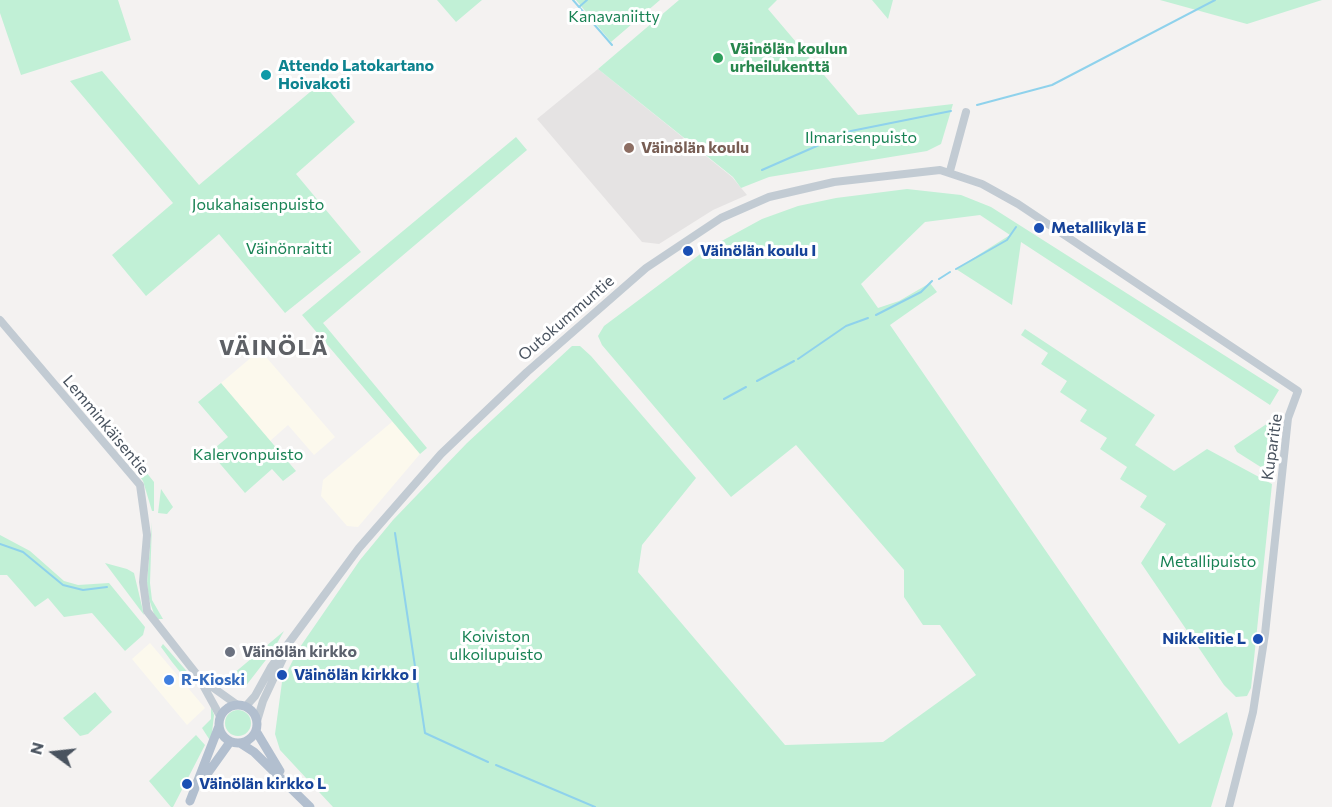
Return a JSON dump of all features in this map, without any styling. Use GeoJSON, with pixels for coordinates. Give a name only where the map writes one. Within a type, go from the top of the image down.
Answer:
{"type":"FeatureCollection","features":[{"type":"Feature","properties":{"kind":"main road"},"geometry":{"type":"LineString","coordinates":[[188,804],[226,708],[241,705],[254,712],[257,726],[288,783]]}},
{"type":"Feature","properties":{"kind":"main road"},"geometry":{"type":"LineString","coordinates":[[219,721],[222,736],[235,743],[288,783],[310,807]]}},
{"type":"Feature","properties":{"kind":"main road"},"geometry":{"type":"LineString","coordinates":[[188,804],[221,752],[235,743],[250,740],[257,726]]}},
{"type":"Feature","properties":{"kind":"street"},"geometry":{"type":"LineString","coordinates":[[950,171],[966,112]]}},
{"type":"Feature","properties":{"kind":"street","name":"Outokummuntie"},"geometry":{"type":"LineString","coordinates":[[241,705],[255,696],[271,667],[359,548],[441,454],[526,372],[646,268],[729,214],[784,192],[834,182],[950,171]]}},
{"type":"Feature","properties":{"kind":"street","name":"Kuparitie"},"geometry":{"type":"LineString","coordinates":[[950,171],[982,184],[1018,204],[1298,391],[1288,418],[1265,634],[1253,712],[1229,807]]}},
{"type":"Feature","properties":{"kind":"street","name":"Lemminkäisentie"},"geometry":{"type":"LineString","coordinates":[[0,320],[140,485],[147,535],[144,595],[147,611],[198,676]]}},
{"type":"Feature","properties":{"kind":"street","name":"Outokummuntie"},"geometry":{"type":"LineString","coordinates":[[257,726],[263,701],[294,637]]}},
{"type":"Feature","properties":{"kind":"street"},"geometry":{"type":"LineString","coordinates":[[198,676],[241,705]]}},
{"type":"Feature","properties":{"kind":"street"},"geometry":{"type":"LineString","coordinates":[[198,676],[219,721]]}},
{"type":"Feature","properties":{"kind":"shaded area","name":"Väinölän koulu"},"geometry":{"type":"Polygon","coordinates":[[[598,69],[732,177],[747,195],[713,210],[659,244],[642,242],[537,119],[598,69]]]}},
{"type":"Feature","properties":{"kind":"shaded area"},"geometry":{"type":"Polygon","coordinates":[[[260,350],[335,437],[314,455],[288,425],[270,441],[221,383],[260,350]]]}},
{"type":"Feature","properties":{"kind":"shaded area"},"geometry":{"type":"Polygon","coordinates":[[[393,421],[420,454],[358,527],[347,526],[321,496],[323,480],[393,421]]]}},
{"type":"Feature","properties":{"kind":"shaded area"},"geometry":{"type":"Polygon","coordinates":[[[150,643],[205,708],[187,725],[132,659],[150,643]]]}},
{"type":"Feature","properties":{"kind":"green space"},"geometry":{"type":"Polygon","coordinates":[[[0,0],[118,0],[131,40],[21,75],[0,13],[0,0]]]}},
{"type":"Feature","properties":{"kind":"green space"},"geometry":{"type":"Polygon","coordinates":[[[437,0],[482,0],[456,22],[437,0]]]}},
{"type":"Feature","properties":{"kind":"green space","name":"Kanavaniitty"},"geometry":{"type":"Polygon","coordinates":[[[576,0],[660,0],[611,42],[576,0]]]}},
{"type":"Feature","properties":{"kind":"green space","name":"Ilmarisenpuisto"},"geometry":{"type":"Polygon","coordinates":[[[679,0],[777,0],[768,9],[858,115],[953,104],[941,144],[927,151],[769,177],[741,188],[733,177],[598,69],[679,0]]]}},
{"type":"Feature","properties":{"kind":"green space"},"geometry":{"type":"Polygon","coordinates":[[[872,0],[893,0],[888,19],[872,0]]]}},
{"type":"Feature","properties":{"kind":"green space"},"geometry":{"type":"Polygon","coordinates":[[[1160,0],[1322,0],[1247,24],[1160,0]]]}},
{"type":"Feature","properties":{"kind":"green space","name":"Joukahaisenpuisto"},"geometry":{"type":"Polygon","coordinates":[[[102,71],[199,185],[322,82],[355,122],[296,174],[361,252],[285,313],[219,234],[146,296],[112,255],[173,203],[70,81],[102,71]]]}},
{"type":"Feature","properties":{"kind":"green space"},"geometry":{"type":"Polygon","coordinates":[[[516,137],[527,150],[323,323],[427,448],[420,454],[302,315],[516,137]]]}},
{"type":"Feature","properties":{"kind":"green space","name":"Koiviston ulkoilupuisto"},"geometry":{"type":"Polygon","coordinates":[[[907,189],[961,195],[991,207],[1279,390],[1270,405],[1021,242],[1012,305],[956,269],[1010,235],[980,215],[925,222],[861,284],[878,308],[899,301],[930,283],[937,292],[890,325],[1179,744],[1227,712],[1233,734],[1211,807],[333,807],[280,750],[275,734],[282,682],[298,650],[360,560],[393,520],[467,443],[572,346],[580,346],[591,356],[696,478],[642,545],[638,572],[785,745],[883,742],[976,675],[940,625],[923,625],[904,597],[904,570],[796,445],[731,497],[602,345],[598,336],[604,326],[707,249],[762,219],[798,206],[836,198],[907,189]]]}},
{"type":"Feature","properties":{"kind":"green space","name":"Metallipuisto"},"geometry":{"type":"Polygon","coordinates":[[[1025,329],[1155,415],[1135,445],[1174,471],[1207,449],[1272,484],[1251,688],[1247,696],[1236,697],[1224,685],[1141,563],[1166,524],[1140,507],[1147,496],[1120,479],[1127,467],[1100,449],[1107,438],[1080,421],[1087,410],[1060,392],[1067,381],[1041,364],[1048,353],[1021,335],[1025,329]]]}},
{"type":"Feature","properties":{"kind":"green space","name":"Kalervonpuisto"},"geometry":{"type":"Polygon","coordinates":[[[221,383],[296,471],[283,481],[272,469],[245,493],[210,452],[228,437],[198,402],[221,383]]]}},
{"type":"Feature","properties":{"kind":"green space"},"geometry":{"type":"Polygon","coordinates":[[[1268,423],[1276,423],[1273,468],[1267,471],[1237,452],[1234,446],[1268,423]]]}},
{"type":"Feature","properties":{"kind":"green space"},"geometry":{"type":"Polygon","coordinates":[[[134,457],[154,482],[154,511],[152,511],[143,481],[129,461],[134,457]]]}},
{"type":"Feature","properties":{"kind":"green space"},"geometry":{"type":"Polygon","coordinates":[[[161,489],[173,507],[167,514],[158,513],[161,489]]]}},
{"type":"Feature","properties":{"kind":"green space"},"geometry":{"type":"Polygon","coordinates":[[[152,522],[150,583],[152,600],[163,619],[158,619],[154,614],[147,583],[152,522]]]}},
{"type":"Feature","properties":{"kind":"green space"},"geometry":{"type":"Polygon","coordinates":[[[0,535],[30,551],[64,581],[78,585],[109,583],[145,627],[143,635],[125,651],[92,613],[64,617],[48,598],[35,607],[7,575],[0,575],[0,535]]]}},
{"type":"Feature","properties":{"kind":"green space"},"geometry":{"type":"Polygon","coordinates":[[[105,563],[134,573],[144,615],[105,563]]]}},
{"type":"Feature","properties":{"kind":"green space"},"geometry":{"type":"Polygon","coordinates":[[[284,631],[272,652],[245,687],[220,685],[284,631]]]}},
{"type":"Feature","properties":{"kind":"green space"},"geometry":{"type":"Polygon","coordinates":[[[163,644],[191,676],[185,678],[161,647],[163,644]]]}},
{"type":"Feature","properties":{"kind":"green space"},"geometry":{"type":"Polygon","coordinates":[[[95,692],[112,712],[88,734],[80,736],[63,718],[95,692]]]}},
{"type":"Feature","properties":{"kind":"green space"},"geometry":{"type":"Polygon","coordinates":[[[211,706],[214,715],[211,742],[202,728],[211,719],[211,706]]]}},
{"type":"Feature","properties":{"kind":"green space"},"geometry":{"type":"Polygon","coordinates":[[[238,710],[247,714],[251,723],[247,732],[238,736],[229,732],[225,723],[229,714],[238,710]]]}},
{"type":"Feature","properties":{"kind":"green space"},"geometry":{"type":"Polygon","coordinates":[[[196,735],[205,745],[171,807],[149,781],[196,735]]]}},
{"type":"Feature","properties":{"kind":"waterway"},"geometry":{"type":"LineString","coordinates":[[573,0],[612,45]]}},
{"type":"Feature","properties":{"kind":"waterway"},"geometry":{"type":"LineString","coordinates":[[579,7],[587,0]]}},
{"type":"Feature","properties":{"kind":"waterway"},"geometry":{"type":"LineString","coordinates":[[977,105],[1052,85],[1215,0]]}},
{"type":"Feature","properties":{"kind":"waterway"},"geometry":{"type":"LineString","coordinates":[[762,170],[851,131],[951,111]]}},
{"type":"Feature","properties":{"kind":"waterway"},"geometry":{"type":"LineString","coordinates":[[956,269],[1007,240],[1016,227]]}},
{"type":"Feature","properties":{"kind":"waterway"},"geometry":{"type":"LineString","coordinates":[[939,279],[950,272]]}},
{"type":"Feature","properties":{"kind":"waterway"},"geometry":{"type":"LineString","coordinates":[[876,315],[921,292],[932,281]]}},
{"type":"Feature","properties":{"kind":"waterway"},"geometry":{"type":"LineString","coordinates":[[798,359],[846,326],[868,318]]}},
{"type":"Feature","properties":{"kind":"waterway"},"geometry":{"type":"LineString","coordinates":[[757,381],[794,361]]}},
{"type":"Feature","properties":{"kind":"waterway"},"geometry":{"type":"LineString","coordinates":[[724,399],[746,387]]}},
{"type":"Feature","properties":{"kind":"waterway"},"geometry":{"type":"LineString","coordinates":[[395,533],[425,733],[488,762]]}},
{"type":"Feature","properties":{"kind":"waterway"},"geometry":{"type":"LineString","coordinates":[[0,544],[23,552],[63,585],[83,590],[107,587]]}},
{"type":"Feature","properties":{"kind":"waterway"},"geometry":{"type":"LineString","coordinates":[[496,765],[595,807]]}},
{"type":"Feature","properties":{"kind":"place","name":"Väinölän koulun urheilukenttä"},"geometry":{"type":"Point","coordinates":[718,58]}},
{"type":"Feature","properties":{"kind":"place","name":"Attendo Latokartano Hoivakoti"},"geometry":{"type":"Point","coordinates":[266,75]}},
{"type":"Feature","properties":{"kind":"place","name":"Väinölän koulu"},"geometry":{"type":"Point","coordinates":[629,148]}},
{"type":"Feature","properties":{"kind":"place","name":"Metallikylä E"},"geometry":{"type":"Point","coordinates":[1039,228]}},
{"type":"Feature","properties":{"kind":"place","name":"Väinölän koulu I"},"geometry":{"type":"Point","coordinates":[688,251]}},
{"type":"Feature","properties":{"kind":"place","name":"Nikkelitie L"},"geometry":{"type":"Point","coordinates":[1258,639]}},
{"type":"Feature","properties":{"kind":"place","name":"Väinölän kirkko"},"geometry":{"type":"Point","coordinates":[230,652]}},
{"type":"Feature","properties":{"kind":"place","name":"Väinölän kirkko I"},"geometry":{"type":"Point","coordinates":[282,675]}},
{"type":"Feature","properties":{"kind":"place","name":"R-Kioski"},"geometry":{"type":"Point","coordinates":[169,680]}},
{"type":"Feature","properties":{"kind":"place","name":"Väinölän kirkko L"},"geometry":{"type":"Point","coordinates":[187,784]}},
{"type":"Feature","properties":{"kind":"district","name":"VÄINÖLÄ"},"geometry":{"type":"Point","coordinates":[274,348]}},
{"type":"Feature","properties":{"kind":"park label","name":"Väinönraitti"},"geometry":{"type":"Point","coordinates":[289,249]}}]}
